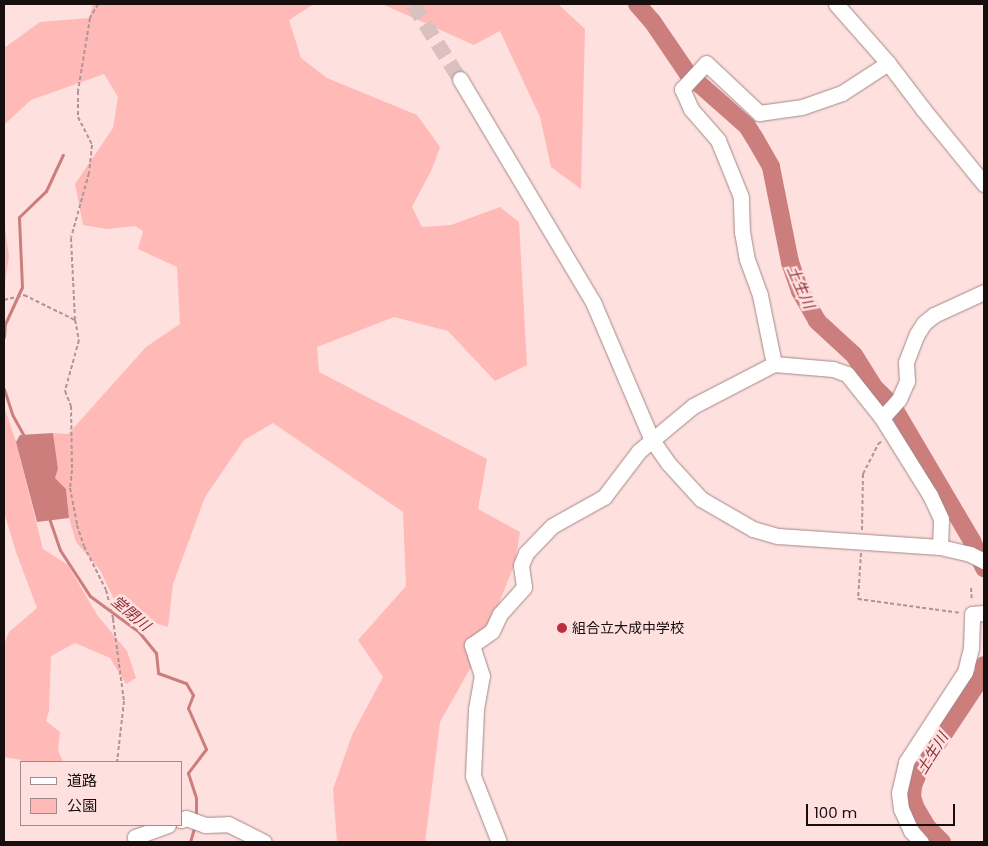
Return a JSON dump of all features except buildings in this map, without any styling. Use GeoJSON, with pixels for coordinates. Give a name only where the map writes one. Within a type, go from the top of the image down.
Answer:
{"type":"FeatureCollection","features":[{"type":"Feature","properties":{"kind":"street"},"geometry":{"type":"LineString","coordinates":[[836,4],[982,175]]}},
{"type":"Feature","properties":{"kind":"street"},"geometry":{"type":"LineString","coordinates":[[774,364],[760,295],[746,260],[742,232],[741,197],[718,140],[691,109],[682,89],[706,63],[759,113],[802,107],[842,92],[888,63]]}},
{"type":"Feature","properties":{"kind":"street"},"geometry":{"type":"LineString","coordinates":[[460,80],[593,302],[652,440],[668,464],[701,499],[753,529],[778,536],[940,547],[970,554],[984,561]]}},
{"type":"Feature","properties":{"kind":"street"},"geometry":{"type":"LineString","coordinates":[[882,418],[899,399],[907,381],[906,362],[917,334],[924,323],[934,315],[984,292]]}},
{"type":"Feature","properties":{"kind":"street"},"geometry":{"type":"LineString","coordinates":[[499,842],[473,776],[476,710],[482,676],[472,645],[492,631],[500,614],[524,587],[521,565],[526,553],[552,526],[604,496],[639,451],[693,406],[774,364],[833,369],[847,374],[882,418],[930,495],[941,519],[940,547]]}},
{"type":"Feature","properties":{"kind":"street"},"geometry":{"type":"LineString","coordinates":[[921,842],[910,831],[901,810],[899,793],[906,762],[965,672],[971,648],[972,614],[984,613]]}},
{"type":"Feature","properties":{"kind":"street"},"geometry":{"type":"LineString","coordinates":[[182,820],[186,818],[205,825],[228,824],[264,842]]}},
{"type":"Feature","properties":{"kind":"street"},"geometry":{"type":"LineString","coordinates":[[136,839],[166,826]]}},
{"type":"Feature","properties":{"kind":"path"},"geometry":{"type":"LineString","coordinates":[[98,4],[90,18],[78,90],[78,117],[92,144],[89,173],[71,238],[74,320],[79,340],[64,391],[71,406],[72,470],[70,488],[84,546],[106,590],[113,619],[124,700],[117,761]]}},
{"type":"Feature","properties":{"kind":"path"},"geometry":{"type":"LineString","coordinates":[[4,300],[24,295],[74,320]]}},
{"type":"Feature","properties":{"kind":"green space"},"geometry":{"type":"Polygon","coordinates":[[[93,4],[314,4],[289,20],[301,58],[327,78],[417,115],[440,147],[432,169],[412,207],[422,227],[451,225],[500,207],[519,222],[527,365],[495,381],[448,331],[394,317],[317,347],[319,372],[487,459],[478,509],[520,532],[515,563],[479,653],[440,722],[425,842],[337,842],[333,789],[352,735],[383,677],[358,640],[406,586],[403,512],[273,423],[244,440],[205,497],[173,584],[168,627],[120,612],[100,570],[76,542],[69,518],[66,489],[55,478],[58,469],[53,433],[68,434],[146,347],[180,324],[177,267],[138,249],[143,231],[135,226],[107,229],[83,225],[75,184],[113,128],[118,97],[104,74],[31,100],[4,125],[4,48],[40,22],[89,18],[93,4]]]}},
{"type":"Feature","properties":{"kind":"green space"},"geometry":{"type":"Polygon","coordinates":[[[382,4],[558,4],[585,29],[581,189],[551,167],[540,117],[500,31],[474,45],[382,4]]]}},
{"type":"Feature","properties":{"kind":"green space"},"geometry":{"type":"Polygon","coordinates":[[[4,222],[9,256],[4,290],[4,222]]]}},
{"type":"Feature","properties":{"kind":"green space"},"geometry":{"type":"Polygon","coordinates":[[[4,406],[16,442],[43,549],[68,565],[97,615],[127,651],[136,678],[126,684],[110,658],[75,643],[51,656],[49,711],[46,721],[60,732],[58,750],[63,761],[22,761],[4,757],[4,645],[9,632],[37,608],[16,552],[4,512],[4,406]]]}},
{"type":"Feature","properties":{"kind":"shaded area"},"geometry":{"type":"Polygon","coordinates":[[[53,433],[58,469],[55,478],[66,489],[69,518],[37,522],[16,442],[20,435],[53,433]]]}},
{"type":"Feature","properties":{"kind":"waterway","name":"土生川"},"geometry":{"type":"LineString","coordinates":[[637,4],[652,21],[688,74],[747,126],[754,137],[771,167],[790,262],[800,291],[817,321],[854,355],[875,388],[892,405],[972,541],[984,568]]}},
{"type":"Feature","properties":{"kind":"waterway","name":"堂閉川"},"geometry":{"type":"LineString","coordinates":[[4,337],[5,324],[22,287],[19,217],[46,191],[63,155]]}},
{"type":"Feature","properties":{"kind":"waterway","name":"堂閉川"},"geometry":{"type":"LineString","coordinates":[[4,389],[13,416],[25,438]]}},
{"type":"Feature","properties":{"kind":"waterway","name":"堂閉川"},"geometry":{"type":"LineString","coordinates":[[49,518],[60,550],[90,596],[139,632],[156,653],[158,673],[186,683],[193,695],[188,708],[206,749],[188,773],[196,798],[196,816]]}},
{"type":"Feature","properties":{"kind":"waterway","name":"土生川"},"geometry":{"type":"LineString","coordinates":[[942,842],[927,827],[916,809],[912,797],[913,786],[919,771],[984,673],[984,665]]}},
{"type":"Feature","properties":{"kind":"waterway","name":"堂閉川"},"geometry":{"type":"LineString","coordinates":[[190,842],[195,825]]}},
{"type":"Feature","properties":{"kind":"tunnel"},"geometry":{"type":"LineString","coordinates":[[413,4],[460,79]]}},
{"type":"Feature","properties":{"kind":"place","name":"組合立大成中学校"},"geometry":{"type":"Point","coordinates":[562,628]}}]}
